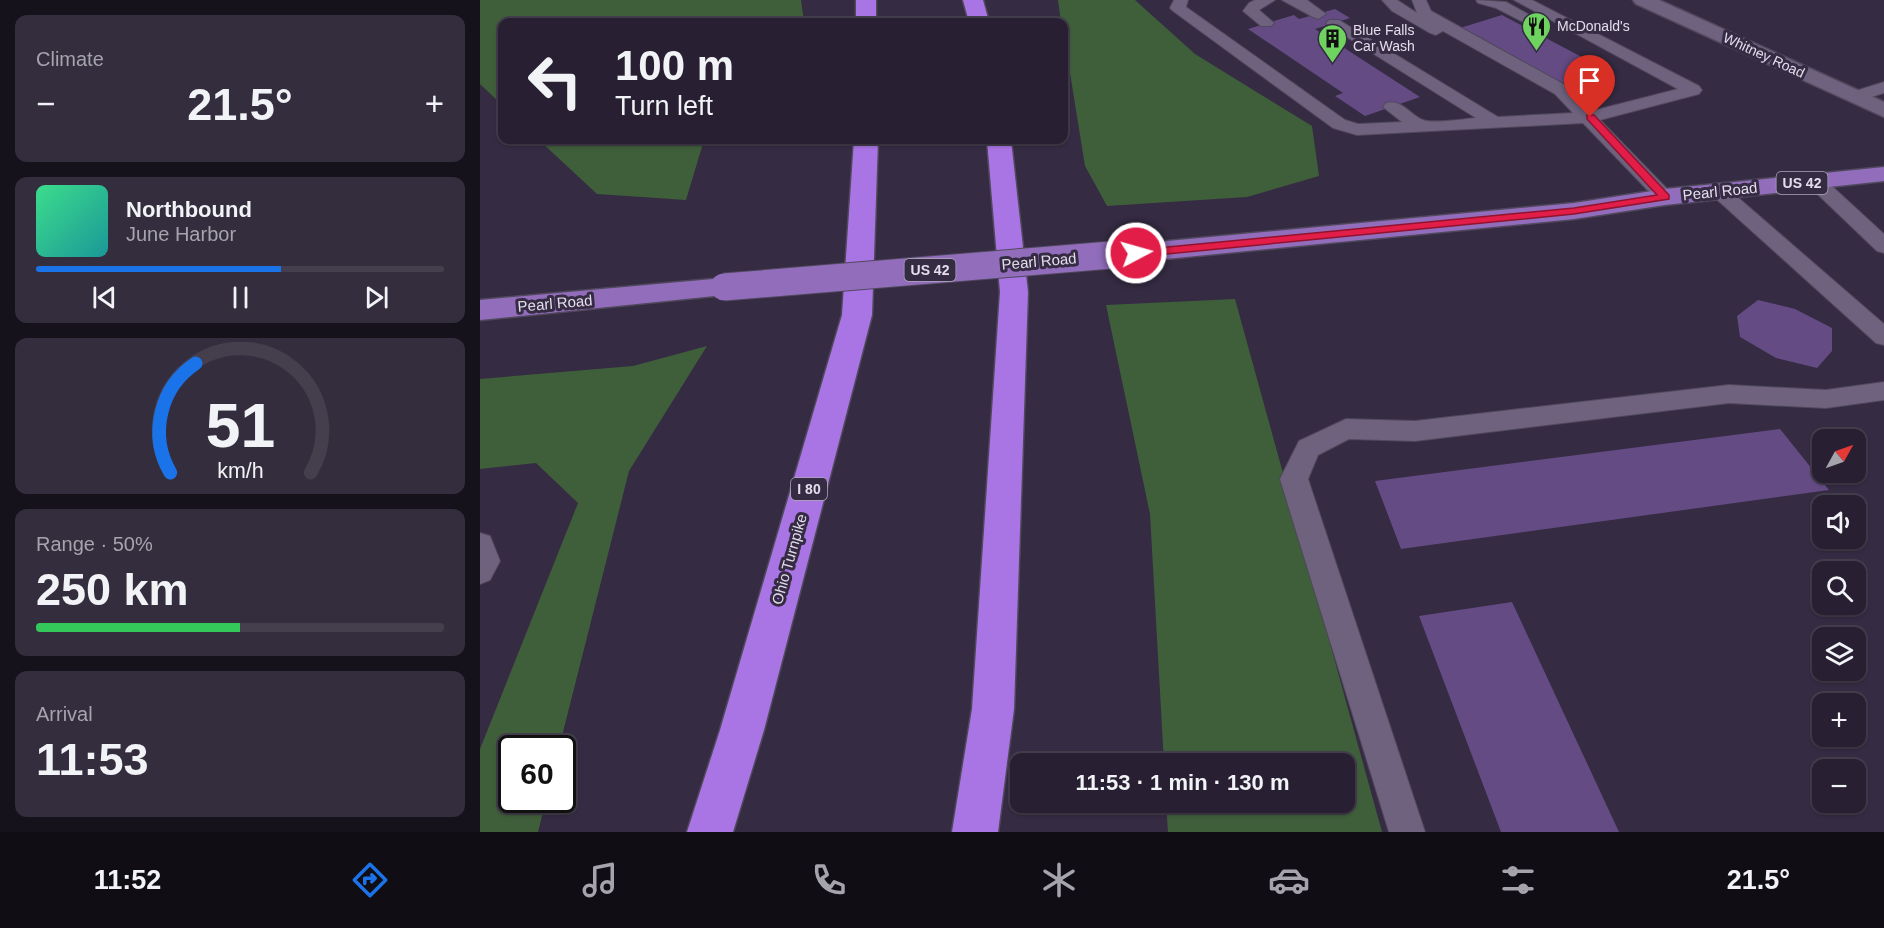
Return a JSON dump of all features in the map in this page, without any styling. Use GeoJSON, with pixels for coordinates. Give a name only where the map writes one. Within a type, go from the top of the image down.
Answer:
{"type":"FeatureCollection","features":[{"type":"Feature","properties":{"kind":"highway"},"geometry":{"type":"LineString","coordinates":[[866,0],[866,18]]}},
{"type":"Feature","properties":{"kind":"highway"},"geometry":{"type":"LineString","coordinates":[[973,0],[978,18]]}},
{"type":"Feature","properties":{"kind":"highway","name":"Ohio Turnpike"},"geometry":{"type":"LineString","coordinates":[[710,832],[742,730],[857,315],[866,144]]}},
{"type":"Feature","properties":{"kind":"highway"},"geometry":{"type":"LineString","coordinates":[[975,832],[993,709],[1014,292],[999,144]]}},
{"type":"Feature","properties":{"kind":"main road","name":"Pearl Road"},"geometry":{"type":"LineString","coordinates":[[480,310],[1136,253],[1574,211],[1665,197],[1884,174]]}},
{"type":"Feature","properties":{"kind":"street","name":"Whitney Road"},"geometry":{"type":"LineString","coordinates":[[1643,0],[1884,110]]}},
{"type":"Feature","properties":{"kind":"lane"},"geometry":{"type":"LineString","coordinates":[[1181,0],[1178,8],[1339,124],[1357,130],[1590,117],[1693,90],[1521,0]]}},
{"type":"Feature","properties":{"kind":"lane"},"geometry":{"type":"LineString","coordinates":[[1266,23],[1251,11],[1254,6],[1268,0]]}},
{"type":"Feature","properties":{"kind":"lane"},"geometry":{"type":"LineString","coordinates":[[1289,0],[1301,3],[1318,14]]}},
{"type":"Feature","properties":{"kind":"lane"},"geometry":{"type":"LineString","coordinates":[[1389,0],[1397,8],[1590,117]]}},
{"type":"Feature","properties":{"kind":"lane"},"geometry":{"type":"LineString","coordinates":[[1483,0],[1497,3],[1556,33],[1607,45]]}},
{"type":"Feature","properties":{"kind":"lane"},"geometry":{"type":"LineString","coordinates":[[1422,1],[1425,14],[1562,90],[1665,197]]}},
{"type":"Feature","properties":{"kind":"lane"},"geometry":{"type":"LineString","coordinates":[[1334,23],[1496,123]]}},
{"type":"Feature","properties":{"kind":"lane"},"geometry":{"type":"LineString","coordinates":[[1855,97],[1884,87]]}},
{"type":"Feature","properties":{"kind":"lane"},"geometry":{"type":"LineString","coordinates":[[1392,107],[1423,128]]}},
{"type":"Feature","properties":{"kind":"lane"},"geometry":{"type":"LineString","coordinates":[[1815,181],[1884,246]]}},
{"type":"Feature","properties":{"kind":"lane"},"geometry":{"type":"LineString","coordinates":[[1720,192],[1884,337]]}},
{"type":"Feature","properties":{"kind":"lane"},"geometry":{"type":"LineString","coordinates":[[1407,832],[1293,479],[1308,448],[1346,429],[1415,431],[1729,394],[1826,399],[1884,391]]}},
{"type":"Feature","properties":{"kind":"lane"},"geometry":{"type":"LineString","coordinates":[[480,545],[485,561],[480,571]]}},
{"type":"Feature","properties":{"kind":"green space"},"geometry":{"type":"Polygon","coordinates":[[[480,0],[801,0],[803,18],[498,18],[498,101],[480,84],[480,0]]]}},
{"type":"Feature","properties":{"kind":"green space"},"geometry":{"type":"Polygon","coordinates":[[[1058,0],[1135,0],[1195,54],[1312,126],[1319,176],[1247,197],[1107,206],[1085,166],[1068,61],[1068,18],[1060,18],[1058,0]]]}},
{"type":"Feature","properties":{"kind":"green space"},"geometry":{"type":"Polygon","coordinates":[[[543,144],[703,144],[686,200],[597,194],[543,144]]]}},
{"type":"Feature","properties":{"kind":"green space"},"geometry":{"type":"Polygon","coordinates":[[[1235,299],[1382,832],[1168,832],[1167,813],[1355,813],[1355,753],[1163,753],[1150,514],[1106,305],[1235,299]]]}},
{"type":"Feature","properties":{"kind":"green space"},"geometry":{"type":"Polygon","coordinates":[[[707,346],[629,471],[562,735],[498,735],[498,813],[543,813],[538,832],[480,832],[480,749],[578,503],[536,463],[480,469],[480,379],[633,366],[707,346]]]}},
{"type":"Feature","properties":{"kind":"building","name":"Blue Falls Car Wash"},"geometry":{"type":"Polygon","coordinates":[[[1335,9],[1350,18],[1315,29],[1420,97],[1365,116],[1335,96],[1343,93],[1248,29],[1294,15],[1299,19],[1335,9]]]}},
{"type":"Feature","properties":{"kind":"building","name":"McDonald's"},"geometry":{"type":"Polygon","coordinates":[[[1502,15],[1614,74],[1571,90],[1460,28],[1502,15]]]}},
{"type":"Feature","properties":{"kind":"building"},"geometry":{"type":"Polygon","coordinates":[[[1758,300],[1795,309],[1832,328],[1832,351],[1817,368],[1776,358],[1740,337],[1737,316],[1758,300]]]}},
{"type":"Feature","properties":{"kind":"building"},"geometry":{"type":"Polygon","coordinates":[[[1780,429],[1812,469],[1812,483],[1823,483],[1829,490],[1401,549],[1375,481],[1780,429]]]}},
{"type":"Feature","properties":{"kind":"building"},"geometry":{"type":"Polygon","coordinates":[[[1512,602],[1619,832],[1501,832],[1419,616],[1512,602]]]}},
{"type":"Feature","properties":{"kind":"place","name":"McDonald's"},"geometry":{"type":"Point","coordinates":[1536,52]}},
{"type":"Feature","properties":{"kind":"place","name":"Blue Falls Car Wash"},"geometry":{"type":"Point","coordinates":[1332,64]}},
{"type":"Feature","properties":{"kind":"route"},"geometry":{"type":"LineString","coordinates":[[1136,253],[1574,211],[1665,197],[1590,117]]}}]}
